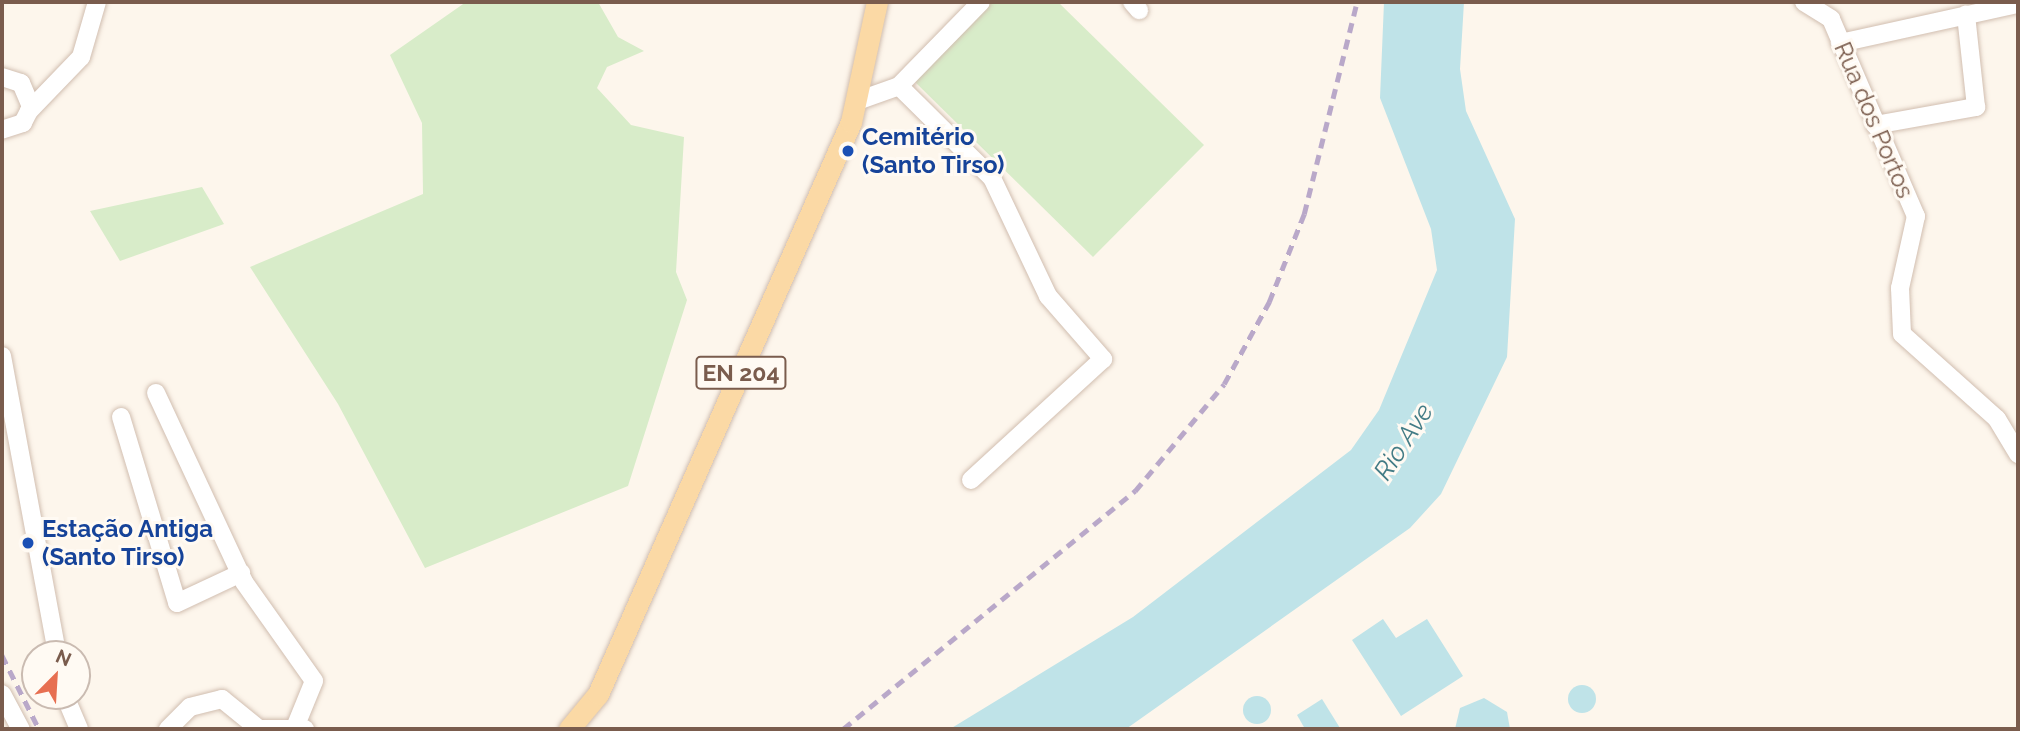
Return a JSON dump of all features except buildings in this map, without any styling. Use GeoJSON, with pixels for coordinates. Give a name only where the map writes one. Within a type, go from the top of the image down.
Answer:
{"type":"FeatureCollection","features":[{"type":"Feature","properties":{"kind":"main road","name":"EN 204"},"geometry":{"type":"LineString","coordinates":[[569,729],[598,694],[860,100],[877,2]]}},
{"type":"Feature","properties":{"kind":"street"},"geometry":{"type":"LineString","coordinates":[[4,132],[29,111],[81,57],[97,2]]}},
{"type":"Feature","properties":{"kind":"street"},"geometry":{"type":"LineString","coordinates":[[860,100],[899,86],[981,2]]}},
{"type":"Feature","properties":{"kind":"street","name":"Rua dos Portos"},"geometry":{"type":"LineString","coordinates":[[1804,2],[1831,19],[1916,216],[1900,288],[1902,334],[1997,419],[2018,454]]}},
{"type":"Feature","properties":{"kind":"street"},"geometry":{"type":"LineString","coordinates":[[1840,43],[2018,4]]}},
{"type":"Feature","properties":{"kind":"street"},"geometry":{"type":"LineString","coordinates":[[1875,125],[1976,107],[1966,15]]}},
{"type":"Feature","properties":{"kind":"street"},"geometry":{"type":"LineString","coordinates":[[2,77],[21,83],[54,86]]}},
{"type":"Feature","properties":{"kind":"street"},"geometry":{"type":"LineString","coordinates":[[21,83],[29,111]]}},
{"type":"Feature","properties":{"kind":"street"},"geometry":{"type":"LineString","coordinates":[[899,86],[992,178],[1048,296],[1103,359],[971,480]]}},
{"type":"Feature","properties":{"kind":"street"},"geometry":{"type":"LineString","coordinates":[[2,356],[54,640]]}},
{"type":"Feature","properties":{"kind":"street"},"geometry":{"type":"LineString","coordinates":[[156,393],[241,573],[314,681],[300,727],[260,729],[222,699],[190,707],[168,729]]}},
{"type":"Feature","properties":{"kind":"street"},"geometry":{"type":"LineString","coordinates":[[121,417],[177,603],[241,573]]}},
{"type":"Feature","properties":{"kind":"street"},"geometry":{"type":"LineString","coordinates":[[2,694],[21,729]]}},
{"type":"Feature","properties":{"kind":"street"},"geometry":{"type":"LineString","coordinates":[[71,710],[79,729]]}},
{"type":"Feature","properties":{"kind":"green space"},"geometry":{"type":"Polygon","coordinates":[[[466,2],[598,2],[618,37],[644,51],[607,67],[597,88],[631,125],[684,137],[676,272],[687,300],[628,486],[425,568],[338,404],[250,267],[423,194],[422,123],[390,55],[466,2]]]}},
{"type":"Feature","properties":{"kind":"green space"},"geometry":{"type":"Polygon","coordinates":[[[990,2],[1058,2],[1204,145],[1093,257],[913,80],[990,2]]]}},
{"type":"Feature","properties":{"kind":"green space"},"geometry":{"type":"Polygon","coordinates":[[[202,187],[224,224],[120,261],[90,211],[202,187]]]}},
{"type":"Feature","properties":{"kind":"water","name":"Rio Ave"},"geometry":{"type":"Polygon","coordinates":[[[1384,2],[1464,2],[1460,69],[1466,111],[1515,219],[1507,357],[1441,494],[1410,528],[1126,729],[950,729],[1133,617],[1351,450],[1379,410],[1437,270],[1431,229],[1380,98],[1384,2]]]}},
{"type":"Feature","properties":{"kind":"water"},"geometry":{"type":"Polygon","coordinates":[[[1383,619],[1396,638],[1427,619],[1463,676],[1401,716],[1352,640],[1383,619]]]}},
{"type":"Feature","properties":{"kind":"water"},"geometry":{"type":"Polygon","coordinates":[[[1582,685],[1592,689],[1596,699],[1592,709],[1582,713],[1572,709],[1568,699],[1572,689],[1582,685]]]}},
{"type":"Feature","properties":{"kind":"water"},"geometry":{"type":"Polygon","coordinates":[[[1257,696],[1267,700],[1271,710],[1267,720],[1257,724],[1247,720],[1243,710],[1247,700],[1257,696]]]}},
{"type":"Feature","properties":{"kind":"water"},"geometry":{"type":"Polygon","coordinates":[[[1484,698],[1507,712],[1510,729],[1455,729],[1460,708],[1484,698]]]}},
{"type":"Feature","properties":{"kind":"water"},"geometry":{"type":"Polygon","coordinates":[[[1322,699],[1340,729],[1305,729],[1297,715],[1322,699]]]}},
{"type":"Feature","properties":{"kind":"railway"},"geometry":{"type":"LineString","coordinates":[[843,729],[1135,491],[1224,384],[1269,302],[1304,214],[1357,2]]}},
{"type":"Feature","properties":{"kind":"railway"},"geometry":{"type":"LineString","coordinates":[[2,655],[39,729]]}},
{"type":"Feature","properties":{"kind":"place","name":"Cemitério (Santo Tirso)"},"geometry":{"type":"Point","coordinates":[848,151]}},
{"type":"Feature","properties":{"kind":"place","name":"Estação Antiga (Santo Tirso)"},"geometry":{"type":"Point","coordinates":[28,543]}}]}
